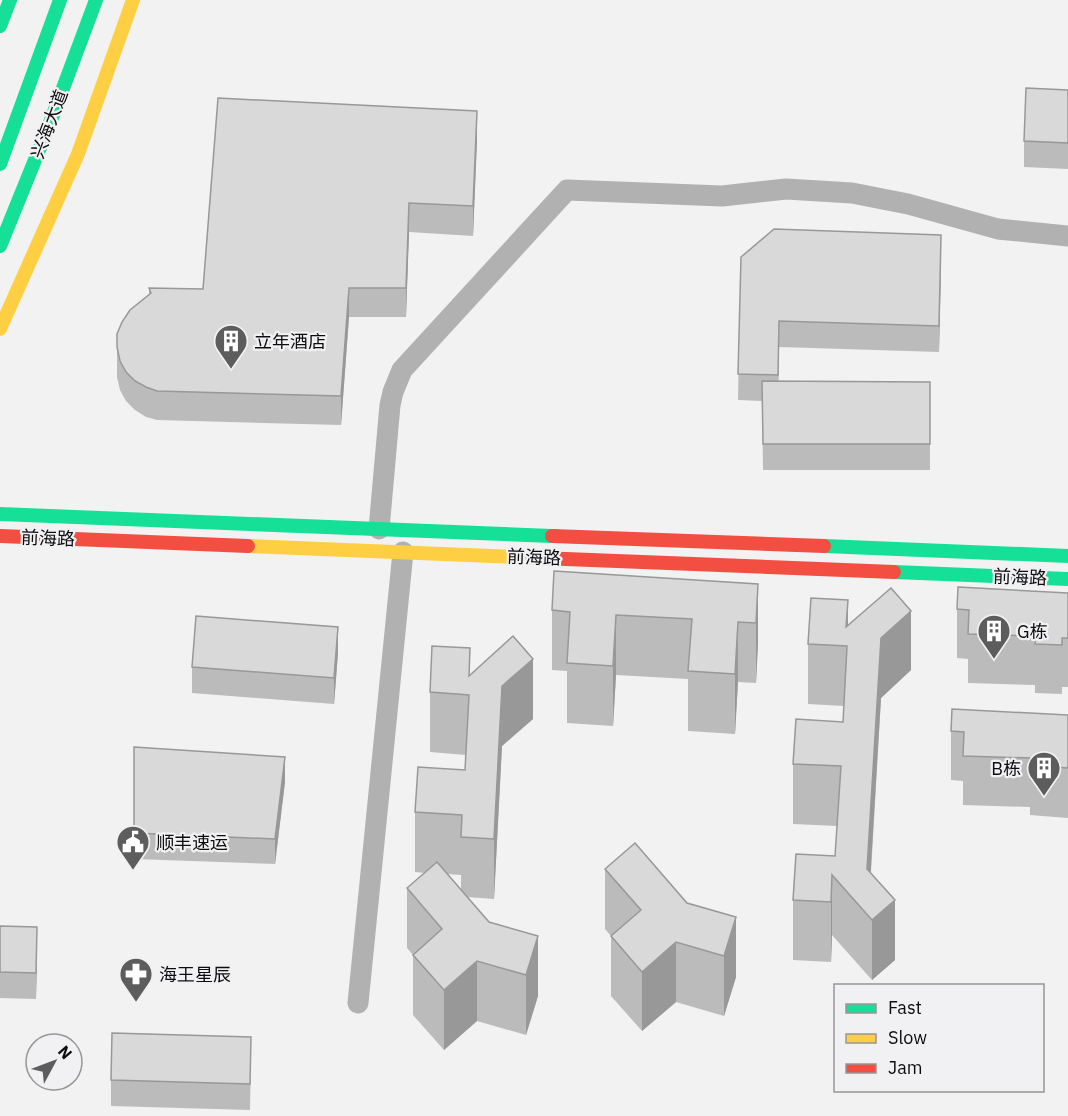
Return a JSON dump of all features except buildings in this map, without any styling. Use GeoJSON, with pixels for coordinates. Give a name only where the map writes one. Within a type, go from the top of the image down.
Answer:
{"type":"FeatureCollection","features":[{"type":"Feature","properties":{"kind":"street"},"geometry":{"type":"LineString","coordinates":[[0,26],[10,0]]}},
{"type":"Feature","properties":{"kind":"street"},"geometry":{"type":"LineString","coordinates":[[0,164],[60,0]]}},
{"type":"Feature","properties":{"kind":"street","name":"兴海大道"},"geometry":{"type":"LineString","coordinates":[[0,246],[50,123],[96,0]]}},
{"type":"Feature","properties":{"kind":"street"},"geometry":{"type":"LineString","coordinates":[[0,328],[78,154],[133,0]]}},
{"type":"Feature","properties":{"kind":"street"},"geometry":{"type":"LineString","coordinates":[[379,529],[390,405],[402,370],[567,190],[722,196],[786,189],[852,193],[908,204],[998,229],[1068,237]]}},
{"type":"Feature","properties":{"kind":"street","name":"前海路"},"geometry":{"type":"LineString","coordinates":[[0,514],[1068,556]]}},
{"type":"Feature","properties":{"kind":"street","name":"前海路"},"geometry":{"type":"LineString","coordinates":[[0,536],[1068,579]]}},
{"type":"Feature","properties":{"kind":"street"},"geometry":{"type":"LineString","coordinates":[[358,1004],[403,552]]}},
{"type":"Feature","properties":{"kind":"traffic: fast"},"geometry":{"type":"LineString","coordinates":[[0,26],[10,0]]}},
{"type":"Feature","properties":{"kind":"traffic: fast"},"geometry":{"type":"LineString","coordinates":[[0,164],[60,0]]}},
{"type":"Feature","properties":{"kind":"traffic: fast"},"geometry":{"type":"LineString","coordinates":[[0,246],[50,123],[96,0]]}},
{"type":"Feature","properties":{"kind":"traffic: fast"},"geometry":{"type":"LineString","coordinates":[[0,514],[552,536]]}},
{"type":"Feature","properties":{"kind":"traffic: fast"},"geometry":{"type":"LineString","coordinates":[[824,546],[1068,556]]}},
{"type":"Feature","properties":{"kind":"traffic: fast"},"geometry":{"type":"LineString","coordinates":[[894,572],[1068,579]]}},
{"type":"Feature","properties":{"kind":"traffic: slow"},"geometry":{"type":"LineString","coordinates":[[0,329],[78,154],[133,0]]}},
{"type":"Feature","properties":{"kind":"traffic: slow"},"geometry":{"type":"LineString","coordinates":[[248,546],[540,558]]}},
{"type":"Feature","properties":{"kind":"traffic: jam"},"geometry":{"type":"LineString","coordinates":[[0,536],[248,546]]}},
{"type":"Feature","properties":{"kind":"traffic: jam"},"geometry":{"type":"LineString","coordinates":[[552,536],[824,546]]}},
{"type":"Feature","properties":{"kind":"traffic: jam"},"geometry":{"type":"LineString","coordinates":[[540,558],[894,572]]}},
{"type":"Feature","properties":{"kind":"place","name":"立年酒店"},"geometry":{"type":"Point","coordinates":[231,370]}},
{"type":"Feature","properties":{"kind":"place","name":"G栋"},"geometry":{"type":"Point","coordinates":[994,660]}},
{"type":"Feature","properties":{"kind":"place","name":"B栋"},"geometry":{"type":"Point","coordinates":[1044,797]}},
{"type":"Feature","properties":{"kind":"place","name":"顺丰速运"},"geometry":{"type":"Point","coordinates":[133,871]}},
{"type":"Feature","properties":{"kind":"place","name":"海王星辰"},"geometry":{"type":"Point","coordinates":[136,1003]}}]}
